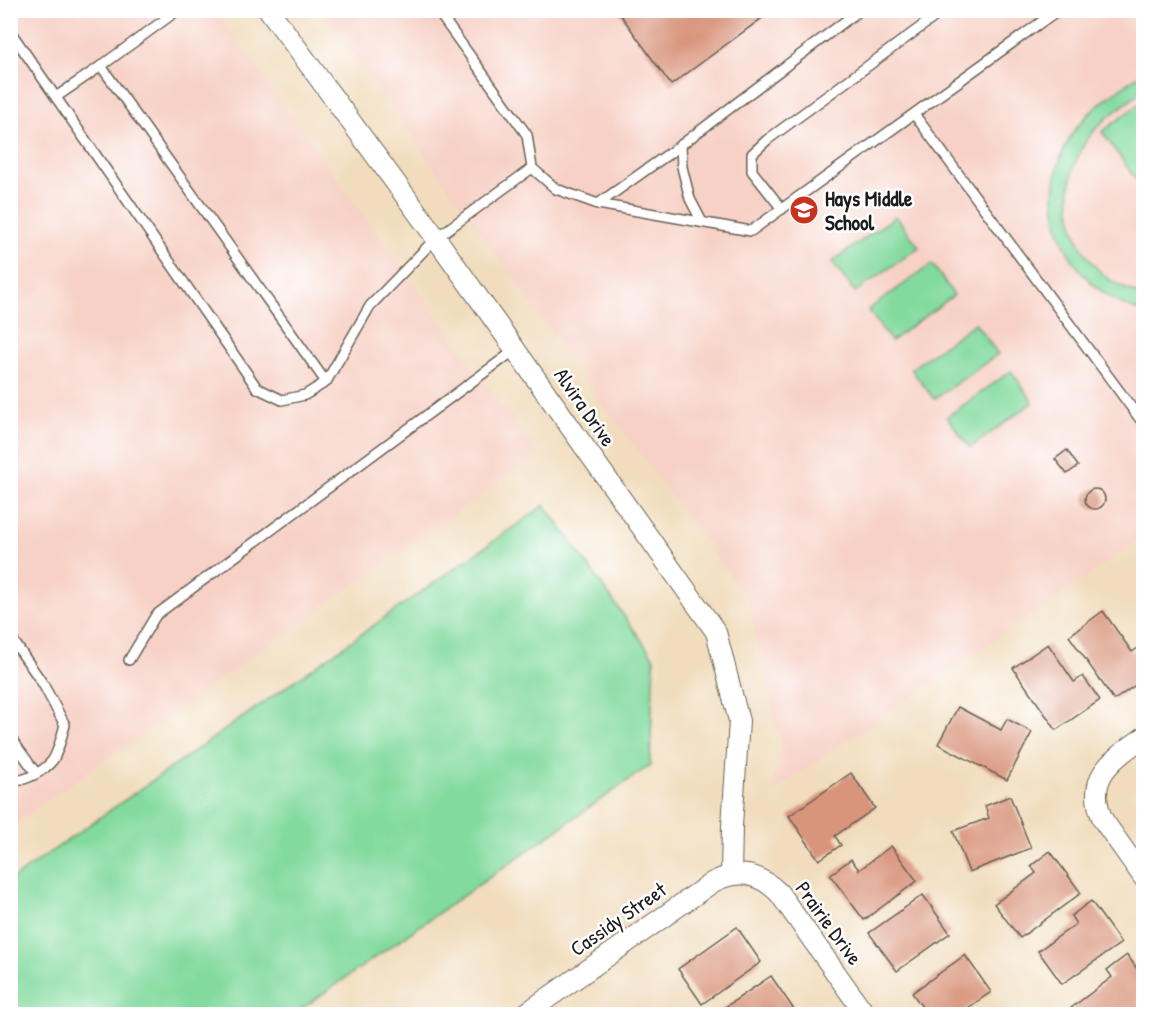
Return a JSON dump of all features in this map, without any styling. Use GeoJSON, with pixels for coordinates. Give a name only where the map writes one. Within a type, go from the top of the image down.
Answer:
{"type":"FeatureCollection","features":[{"type":"Feature","properties":{"kind":"street","name":"Alvira Drive"},"geometry":{"type":"LineString","coordinates":[[269,10],[436,238],[716,632],[739,721],[732,826],[737,875]]}},
{"type":"Feature","properties":{"kind":"street"},"geometry":{"type":"LineString","coordinates":[[1143,737],[1111,761],[1097,789],[1098,805],[1103,820],[1143,878]]}},
{"type":"Feature","properties":{"kind":"street","name":"Cassidy Street"},"geometry":{"type":"LineString","coordinates":[[525,1014],[713,882],[737,875]]}},
{"type":"Feature","properties":{"kind":"street","name":"Prairie Drive"},"geometry":{"type":"LineString","coordinates":[[737,875],[753,876],[764,880],[779,893],[865,1014]]}},
{"type":"Feature","properties":{"kind":"lane"},"geometry":{"type":"LineString","coordinates":[[56,97],[178,10]]}},
{"type":"Feature","properties":{"kind":"lane"},"geometry":{"type":"LineString","coordinates":[[437,10],[527,135],[532,168],[556,189],[598,204],[752,231],[1058,10]]}},
{"type":"Feature","properties":{"kind":"lane"},"geometry":{"type":"LineString","coordinates":[[598,204],[681,145],[860,10]]}},
{"type":"Feature","properties":{"kind":"lane"},"geometry":{"type":"LineString","coordinates":[[782,209],[752,171],[752,154],[766,140],[944,10]]}},
{"type":"Feature","properties":{"kind":"lane"},"geometry":{"type":"LineString","coordinates":[[10,32],[257,388],[282,400],[305,395],[326,382],[370,306],[436,238],[532,168]]}},
{"type":"Feature","properties":{"kind":"lane"},"geometry":{"type":"LineString","coordinates":[[101,66],[326,382]]}},
{"type":"Feature","properties":{"kind":"lane"},"geometry":{"type":"LineString","coordinates":[[914,114],[1140,419]]}},
{"type":"Feature","properties":{"kind":"lane"},"geometry":{"type":"LineString","coordinates":[[681,145],[682,167],[690,199],[702,222]]}},
{"type":"Feature","properties":{"kind":"lane"},"geometry":{"type":"LineString","coordinates":[[129,660],[156,615],[515,350]]}},
{"type":"Feature","properties":{"kind":"lane"},"geometry":{"type":"LineString","coordinates":[[10,636],[43,684],[65,724],[54,760],[22,781],[10,782]]}},
{"type":"Feature","properties":{"kind":"lane"},"geometry":{"type":"LineString","coordinates":[[10,737],[36,773]]}},
{"type":"Feature","properties":{"kind":"shaded area"},"geometry":{"type":"Polygon","coordinates":[[[11,11],[216,11],[538,455],[11,827],[11,11]]]}},
{"type":"Feature","properties":{"kind":"shaded area","name":"Hays Middle School"},"geometry":{"type":"Polygon","coordinates":[[[322,11],[1143,11],[1143,538],[771,793],[782,750],[747,598],[607,410],[322,11]]]}},
{"type":"Feature","properties":{"kind":"green space"},"geometry":{"type":"Polygon","coordinates":[[[1143,72],[1143,91],[1104,120],[1085,143],[1076,160],[1071,178],[1070,197],[1071,216],[1084,252],[1110,280],[1143,296],[1143,312],[1110,297],[1091,282],[1076,265],[1065,245],[1054,202],[1055,180],[1061,158],[1071,136],[1095,108],[1143,72]]]}},
{"type":"Feature","properties":{"kind":"green space"},"geometry":{"type":"Polygon","coordinates":[[[1143,101],[1143,189],[1102,132],[1143,101]]]}},
{"type":"Feature","properties":{"kind":"green space"},"geometry":{"type":"Polygon","coordinates":[[[896,216],[919,247],[855,292],[832,262],[896,216]]]}},
{"type":"Feature","properties":{"kind":"green space"},"geometry":{"type":"Polygon","coordinates":[[[932,264],[954,295],[891,341],[868,310],[932,264]]]}},
{"type":"Feature","properties":{"kind":"green space"},"geometry":{"type":"Polygon","coordinates":[[[975,323],[998,354],[934,399],[911,369],[975,323]]]}},
{"type":"Feature","properties":{"kind":"green space"},"geometry":{"type":"Polygon","coordinates":[[[1011,371],[1033,402],[970,448],[947,417],[1011,371]]]}},
{"type":"Feature","properties":{"kind":"green space"},"geometry":{"type":"Polygon","coordinates":[[[545,505],[654,658],[650,765],[294,1014],[11,1014],[11,880],[545,505]]]}},
{"type":"Feature","properties":{"kind":"building"},"geometry":{"type":"Polygon","coordinates":[[[617,10],[773,10],[671,85],[617,10]]]}},
{"type":"Feature","properties":{"kind":"building"},"geometry":{"type":"Polygon","coordinates":[[[1067,450],[1078,466],[1067,474],[1055,459],[1067,450]]]}},
{"type":"Feature","properties":{"kind":"building"},"geometry":{"type":"Polygon","coordinates":[[[1095,489],[1102,492],[1105,499],[1102,506],[1095,509],[1088,506],[1085,499],[1088,492],[1095,489]]]}},
{"type":"Feature","properties":{"kind":"building"},"geometry":{"type":"Polygon","coordinates":[[[1103,611],[1132,652],[1141,646],[1144,650],[1144,679],[1114,700],[1069,636],[1103,611]]]}},
{"type":"Feature","properties":{"kind":"building"},"geometry":{"type":"Polygon","coordinates":[[[1048,644],[1074,682],[1083,676],[1100,700],[1056,730],[1013,668],[1048,644]]]}},
{"type":"Feature","properties":{"kind":"building"},"geometry":{"type":"Polygon","coordinates":[[[958,707],[1001,730],[1007,719],[1032,732],[1007,780],[938,744],[958,707]]]}},
{"type":"Feature","properties":{"kind":"building"},"geometry":{"type":"Polygon","coordinates":[[[851,773],[875,808],[835,836],[841,845],[819,860],[789,816],[851,773]]]}},
{"type":"Feature","properties":{"kind":"building"},"geometry":{"type":"Polygon","coordinates":[[[1010,796],[1031,848],[969,872],[953,831],[989,818],[985,806],[1010,796]]]}},
{"type":"Feature","properties":{"kind":"building"},"geometry":{"type":"Polygon","coordinates":[[[891,846],[917,881],[864,920],[830,875],[851,859],[859,870],[891,846]]]}},
{"type":"Feature","properties":{"kind":"building"},"geometry":{"type":"Polygon","coordinates":[[[1050,851],[1081,893],[1020,938],[994,904],[1036,873],[1031,866],[1050,851]]]}},
{"type":"Feature","properties":{"kind":"building"},"geometry":{"type":"Polygon","coordinates":[[[923,895],[950,933],[897,971],[869,933],[923,895]]]}},
{"type":"Feature","properties":{"kind":"building"},"geometry":{"type":"Polygon","coordinates":[[[1091,901],[1121,943],[1062,984],[1038,951],[1076,924],[1071,916],[1091,901]]]}},
{"type":"Feature","properties":{"kind":"building"},"geometry":{"type":"Polygon","coordinates":[[[737,927],[761,962],[702,1004],[678,969],[737,927]]]}},
{"type":"Feature","properties":{"kind":"building"},"geometry":{"type":"Polygon","coordinates":[[[965,955],[991,992],[959,1014],[927,1014],[912,993],[965,955]]]}},
{"type":"Feature","properties":{"kind":"building"},"geometry":{"type":"Polygon","coordinates":[[[1127,955],[1144,978],[1144,1006],[1132,1014],[1076,1014],[1071,1008],[1112,977],[1107,970],[1127,955]]]}},
{"type":"Feature","properties":{"kind":"building"},"geometry":{"type":"Polygon","coordinates":[[[771,976],[797,1014],[715,1014],[771,976]]]}},
{"type":"Feature","properties":{"kind":"place","name":"Hays Middle School"},"geometry":{"type":"Point","coordinates":[804,210]}}]}
